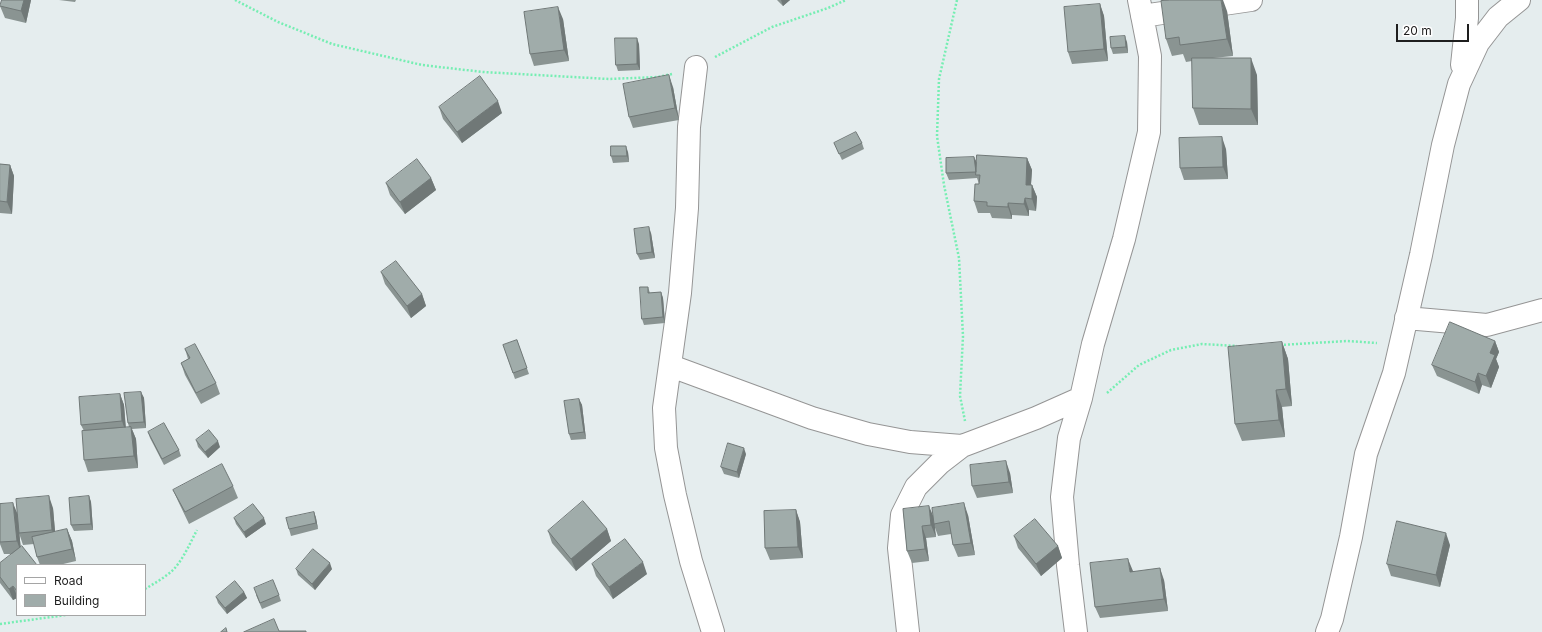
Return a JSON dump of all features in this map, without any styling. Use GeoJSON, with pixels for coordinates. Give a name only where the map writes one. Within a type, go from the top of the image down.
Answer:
{"type":"FeatureCollection","features":[{"type":"Feature","properties":{"kind":"street"},"geometry":{"type":"LineString","coordinates":[[1076,632],[1062,497],[1069,438],[1091,398],[1093,344],[1124,239],[1149,132],[1150,56],[1140,8],[1251,0]]}},
{"type":"Feature","properties":{"kind":"street"},"geometry":{"type":"LineString","coordinates":[[1327,632],[1332,619],[1351,537],[1366,454],[1394,373],[1421,255],[1443,145],[1459,84],[1467,18],[1466,0]]}},
{"type":"Feature","properties":{"kind":"street"},"geometry":{"type":"LineString","coordinates":[[1459,84],[1478,43],[1498,17],[1519,0]]}},
{"type":"Feature","properties":{"kind":"street"},"geometry":{"type":"LineString","coordinates":[[696,66],[688,127],[686,208],[680,293],[664,408],[666,448],[675,495],[691,561],[714,632]]}},
{"type":"Feature","properties":{"kind":"street"},"geometry":{"type":"LineString","coordinates":[[1406,318],[1487,326],[1542,310]]}},
{"type":"Feature","properties":{"kind":"street"},"geometry":{"type":"LineString","coordinates":[[671,366],[812,418],[868,434],[910,442],[966,445]]}},
{"type":"Feature","properties":{"kind":"street"},"geometry":{"type":"LineString","coordinates":[[908,632],[899,548],[902,515],[916,487],[940,463],[966,445],[1091,398]]}},
{"type":"Feature","properties":{"kind":"path"},"geometry":{"type":"LineString","coordinates":[[236,0],[278,22],[332,44],[422,65],[483,72],[609,79],[658,77],[696,66],[772,27],[828,8],[846,0]]}},
{"type":"Feature","properties":{"kind":"path"},"geometry":{"type":"LineString","coordinates":[[957,0],[939,78],[937,136],[944,185],[958,258],[963,336],[960,396],[966,445]]}},
{"type":"Feature","properties":{"kind":"path"},"geometry":{"type":"LineString","coordinates":[[1274,345],[1347,341],[1400,345]]}},
{"type":"Feature","properties":{"kind":"path"},"geometry":{"type":"LineString","coordinates":[[1091,398],[1139,365],[1171,350],[1202,344],[1239,346]]}},
{"type":"Feature","properties":{"kind":"path"},"geometry":{"type":"LineString","coordinates":[[146,588],[162,579],[174,569],[197,530]]}},
{"type":"Feature","properties":{"kind":"path"},"geometry":{"type":"LineString","coordinates":[[0,624],[59,616]]}},
{"type":"Feature","properties":{"kind":"building"},"geometry":{"type":"Polygon","coordinates":[[[2,0],[24,0],[21,11],[0,6],[2,0]]]}},
{"type":"Feature","properties":{"kind":"building"},"geometry":{"type":"Polygon","coordinates":[[[1221,0],[1227,39],[1180,45],[1179,37],[1166,39],[1161,1],[1221,0]]]}},
{"type":"Feature","properties":{"kind":"building"},"geometry":{"type":"Polygon","coordinates":[[[1100,4],[1104,49],[1068,52],[1064,7],[1100,4]]]}},
{"type":"Feature","properties":{"kind":"building"},"geometry":{"type":"Polygon","coordinates":[[[558,7],[564,50],[530,54],[524,12],[558,7]]]}},
{"type":"Feature","properties":{"kind":"building"},"geometry":{"type":"Polygon","coordinates":[[[1125,36],[1126,47],[1111,48],[1110,37],[1125,36]]]}},
{"type":"Feature","properties":{"kind":"building"},"geometry":{"type":"Polygon","coordinates":[[[615,38],[637,38],[637,64],[616,65],[615,38]]]}},
{"type":"Feature","properties":{"kind":"building"},"geometry":{"type":"Polygon","coordinates":[[[1192,58],[1251,58],[1251,109],[1193,108],[1192,58]]]}},
{"type":"Feature","properties":{"kind":"building"},"geometry":{"type":"Polygon","coordinates":[[[669,75],[675,108],[629,117],[623,84],[669,75]]]}},
{"type":"Feature","properties":{"kind":"building"},"geometry":{"type":"Polygon","coordinates":[[[480,76],[498,101],[457,132],[439,107],[480,76]]]}},
{"type":"Feature","properties":{"kind":"building"},"geometry":{"type":"Polygon","coordinates":[[[856,132],[862,143],[839,154],[834,143],[856,132]]]}},
{"type":"Feature","properties":{"kind":"building"},"geometry":{"type":"Polygon","coordinates":[[[1222,137],[1223,167],[1180,168],[1179,138],[1222,137]]]}},
{"type":"Feature","properties":{"kind":"building"},"geometry":{"type":"Polygon","coordinates":[[[611,146],[626,146],[627,156],[611,156],[611,146]]]}},
{"type":"Feature","properties":{"kind":"building"},"geometry":{"type":"Polygon","coordinates":[[[977,155],[1027,158],[1026,185],[1032,185],[1032,199],[1025,198],[1024,204],[1008,203],[1008,207],[987,206],[987,202],[974,201],[975,184],[979,184],[980,175],[976,175],[977,155]]]}},
{"type":"Feature","properties":{"kind":"building"},"geometry":{"type":"Polygon","coordinates":[[[974,157],[976,172],[946,173],[946,158],[974,157]]]}},
{"type":"Feature","properties":{"kind":"building"},"geometry":{"type":"Polygon","coordinates":[[[417,159],[431,178],[400,202],[386,183],[417,159]]]}},
{"type":"Feature","properties":{"kind":"building"},"geometry":{"type":"Polygon","coordinates":[[[0,164],[10,165],[7,202],[0,201],[0,164]]]}},
{"type":"Feature","properties":{"kind":"building"},"geometry":{"type":"Polygon","coordinates":[[[649,227],[652,252],[637,254],[634,229],[649,227]]]}},
{"type":"Feature","properties":{"kind":"building"},"geometry":{"type":"Polygon","coordinates":[[[396,261],[422,294],[407,306],[381,272],[396,261]]]}},
{"type":"Feature","properties":{"kind":"building"},"geometry":{"type":"Polygon","coordinates":[[[640,287],[648,287],[648,293],[661,292],[663,317],[642,319],[640,287]]]}},
{"type":"Feature","properties":{"kind":"building"},"geometry":{"type":"Polygon","coordinates":[[[1450,322],[1495,341],[1490,353],[1495,355],[1486,376],[1478,373],[1475,382],[1432,365],[1450,322]]]}},
{"type":"Feature","properties":{"kind":"building"},"geometry":{"type":"Polygon","coordinates":[[[517,340],[527,368],[513,373],[503,345],[517,340]]]}},
{"type":"Feature","properties":{"kind":"building"},"geometry":{"type":"Polygon","coordinates":[[[1282,342],[1286,389],[1276,390],[1279,420],[1235,424],[1228,347],[1282,342]]]}},
{"type":"Feature","properties":{"kind":"building"},"geometry":{"type":"Polygon","coordinates":[[[195,344],[216,383],[196,393],[181,363],[190,358],[185,349],[195,344]]]}},
{"type":"Feature","properties":{"kind":"building"},"geometry":{"type":"Polygon","coordinates":[[[141,392],[144,422],[128,423],[124,393],[141,392]]]}},
{"type":"Feature","properties":{"kind":"building"},"geometry":{"type":"Polygon","coordinates":[[[120,394],[122,421],[81,425],[79,397],[120,394]]]}},
{"type":"Feature","properties":{"kind":"building"},"geometry":{"type":"Polygon","coordinates":[[[579,399],[584,432],[569,434],[564,401],[579,399]]]}},
{"type":"Feature","properties":{"kind":"building"},"geometry":{"type":"Polygon","coordinates":[[[164,423],[179,450],[162,459],[148,432],[164,423]]]}},
{"type":"Feature","properties":{"kind":"building"},"geometry":{"type":"Polygon","coordinates":[[[131,427],[134,456],[84,460],[82,431],[131,427]]]}},
{"type":"Feature","properties":{"kind":"building"},"geometry":{"type":"Polygon","coordinates":[[[209,430],[218,441],[205,452],[196,440],[209,430]]]}},
{"type":"Feature","properties":{"kind":"building"},"geometry":{"type":"Polygon","coordinates":[[[728,443],[744,448],[737,472],[721,467],[728,443]]]}},
{"type":"Feature","properties":{"kind":"building"},"geometry":{"type":"Polygon","coordinates":[[[1006,461],[1009,482],[972,486],[970,465],[1006,461]]]}},
{"type":"Feature","properties":{"kind":"building"},"geometry":{"type":"Polygon","coordinates":[[[222,464],[233,486],[185,512],[173,490],[222,464]]]}},
{"type":"Feature","properties":{"kind":"building"},"geometry":{"type":"Polygon","coordinates":[[[49,496],[52,530],[19,533],[16,499],[49,496]]]}},
{"type":"Feature","properties":{"kind":"building"},"geometry":{"type":"Polygon","coordinates":[[[89,496],[91,524],[71,525],[69,498],[89,496]]]}},
{"type":"Feature","properties":{"kind":"building"},"geometry":{"type":"Polygon","coordinates":[[[583,501],[607,529],[571,559],[548,531],[583,501]]]}},
{"type":"Feature","properties":{"kind":"building"},"geometry":{"type":"Polygon","coordinates":[[[13,503],[17,541],[0,542],[0,504],[13,503]]]}},
{"type":"Feature","properties":{"kind":"building"},"geometry":{"type":"Polygon","coordinates":[[[964,503],[971,543],[953,545],[949,521],[934,524],[932,508],[964,503]]]}},
{"type":"Feature","properties":{"kind":"building"},"geometry":{"type":"Polygon","coordinates":[[[253,504],[264,518],[244,532],[234,518],[253,504]]]}},
{"type":"Feature","properties":{"kind":"building"},"geometry":{"type":"Polygon","coordinates":[[[929,506],[931,525],[922,526],[925,549],[907,551],[903,509],[929,506]]]}},
{"type":"Feature","properties":{"kind":"building"},"geometry":{"type":"Polygon","coordinates":[[[796,510],[798,547],[765,548],[764,511],[796,510]]]}},
{"type":"Feature","properties":{"kind":"building"},"geometry":{"type":"Polygon","coordinates":[[[314,512],[316,523],[289,529],[286,518],[314,512]]]}},
{"type":"Feature","properties":{"kind":"building"},"geometry":{"type":"Polygon","coordinates":[[[1035,519],[1058,546],[1036,564],[1014,536],[1035,519]]]}},
{"type":"Feature","properties":{"kind":"building"},"geometry":{"type":"Polygon","coordinates":[[[1397,521],[1446,533],[1436,575],[1387,564],[1397,521]]]}},
{"type":"Feature","properties":{"kind":"building"},"geometry":{"type":"Polygon","coordinates":[[[67,529],[72,549],[37,557],[32,537],[67,529]]]}},
{"type":"Feature","properties":{"kind":"building"},"geometry":{"type":"Polygon","coordinates":[[[625,539],[643,562],[609,587],[592,564],[625,539]]]}},
{"type":"Feature","properties":{"kind":"building"},"geometry":{"type":"Polygon","coordinates":[[[22,546],[36,564],[16,564],[16,590],[13,586],[9,589],[0,577],[0,563],[22,546]]]}},
{"type":"Feature","properties":{"kind":"building"},"geometry":{"type":"Polygon","coordinates":[[[313,549],[330,563],[312,584],[296,569],[313,549]]]}},
{"type":"Feature","properties":{"kind":"building"},"geometry":{"type":"Polygon","coordinates":[[[1128,559],[1130,572],[1160,568],[1164,599],[1095,607],[1090,563],[1128,559]]]}},
{"type":"Feature","properties":{"kind":"building"},"geometry":{"type":"Polygon","coordinates":[[[273,580],[279,595],[260,603],[254,588],[273,580]]]}},
{"type":"Feature","properties":{"kind":"building"},"geometry":{"type":"Polygon","coordinates":[[[235,581],[244,592],[225,608],[216,597],[235,581]]]}},
{"type":"Feature","properties":{"kind":"building"},"geometry":{"type":"Polygon","coordinates":[[[274,619],[279,631],[306,632],[244,632],[274,619]]]}},
{"type":"Feature","properties":{"kind":"building"},"geometry":{"type":"Polygon","coordinates":[[[226,628],[227,632],[221,632],[226,628]]]}}]}
